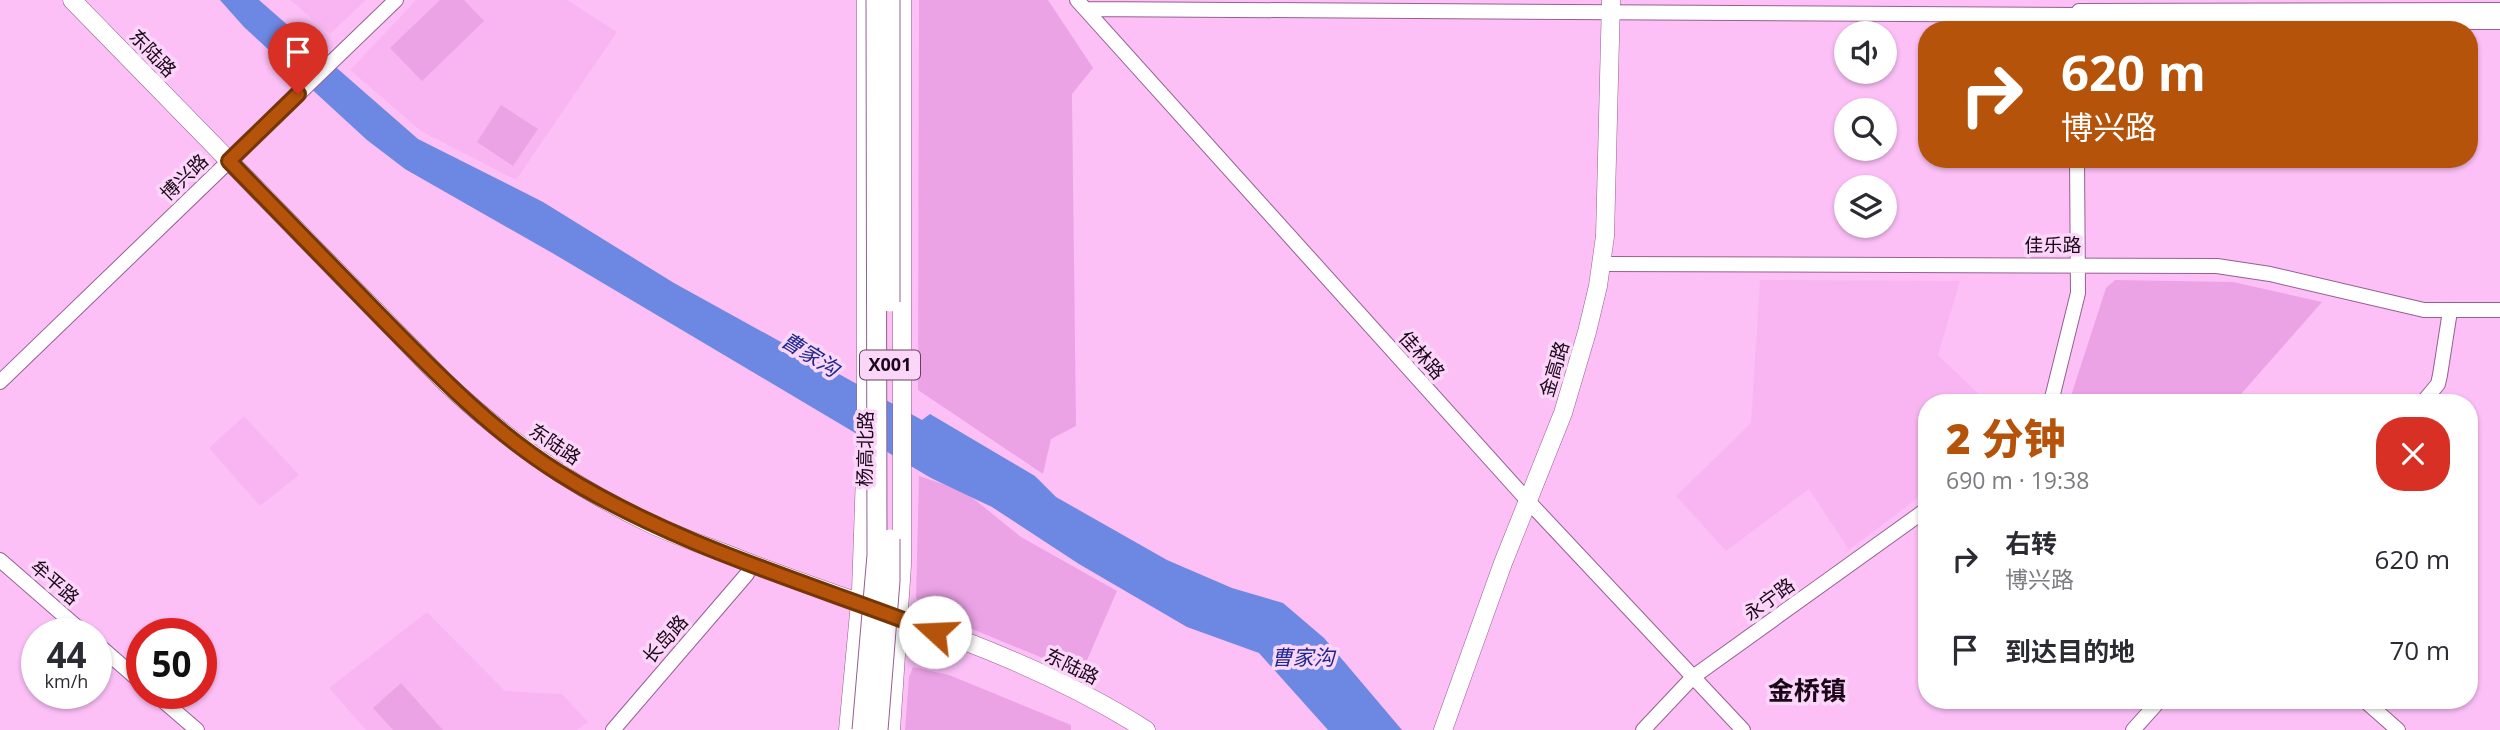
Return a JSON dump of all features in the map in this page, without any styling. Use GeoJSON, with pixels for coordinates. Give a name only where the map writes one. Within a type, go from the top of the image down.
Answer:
{"type":"FeatureCollection","features":[{"type":"Feature","properties":{"kind":"highway","name":"杨高北路"},"geometry":{"type":"LineString","coordinates":[[862,730],[877,555],[876,0]]}},
{"type":"Feature","properties":{"kind":"highway","name":"杨高北路"},"geometry":{"type":"LineString","coordinates":[[878,730],[890,581],[890,0]]}},
{"type":"Feature","properties":{"kind":"main road","name":"东陆路"},"geometry":{"type":"LineString","coordinates":[[57,0],[444,382],[486,420],[532,455],[583,488],[653,525],[860,610]]}},
{"type":"Feature","properties":{"kind":"main road","name":"东陆路"},"geometry":{"type":"LineString","coordinates":[[72,0],[437,389],[509,453],[560,487],[627,525],[747,574],[860,610],[1052,679],[1146,730]]}},
{"type":"Feature","properties":{"kind":"main road","name":"杨高北路"},"geometry":{"type":"LineString","coordinates":[[848,730],[860,610],[866,445],[866,0]]}},
{"type":"Feature","properties":{"kind":"main road","name":"杨高北路"},"geometry":{"type":"LineString","coordinates":[[891,730],[902,565],[902,0]]}},
{"type":"Feature","properties":{"kind":"main road","name":"金高路"},"geometry":{"type":"LineString","coordinates":[[1443,730],[1503,563],[1563,413],[1587,332],[1602,264],[1607,182],[1611,9]]}},
{"type":"Feature","properties":{"kind":"main road","name":"东陆路"},"geometry":{"type":"LineString","coordinates":[[899,624],[1037,684],[1125,730]]}},
{"type":"Feature","properties":{"kind":"street","name":"博兴路"},"geometry":{"type":"LineString","coordinates":[[0,382],[396,0]]}},
{"type":"Feature","properties":{"kind":"street"},"geometry":{"type":"LineString","coordinates":[[1085,8],[1365,5],[2430,21]]}},
{"type":"Feature","properties":{"kind":"street"},"geometry":{"type":"LineString","coordinates":[[1085,8],[1611,9]]}},
{"type":"Feature","properties":{"kind":"street","name":"佳林路"},"geometry":{"type":"LineString","coordinates":[[1085,8],[1528,501],[1743,730]]}},
{"type":"Feature","properties":{"kind":"street"},"geometry":{"type":"LineString","coordinates":[[2078,16],[2500,10]]}},
{"type":"Feature","properties":{"kind":"street"},"geometry":{"type":"LineString","coordinates":[[2478,22],[2500,22]]}},
{"type":"Feature","properties":{"kind":"street"},"geometry":{"type":"LineString","coordinates":[[2053,394],[2077,300],[2077,168]]}},
{"type":"Feature","properties":{"kind":"street","name":"佳乐路"},"geometry":{"type":"LineString","coordinates":[[1602,264],[2236,268],[2424,310],[2500,310]]}},
{"type":"Feature","properties":{"kind":"street"},"geometry":{"type":"LineString","coordinates":[[2430,394],[2438,384],[2450,311]]}},
{"type":"Feature","properties":{"kind":"street","name":"永宁路"},"geometry":{"type":"LineString","coordinates":[[1643,730],[1693,677],[1918,515]]}},
{"type":"Feature","properties":{"kind":"street","name":"牟平路"},"geometry":{"type":"LineString","coordinates":[[0,560],[67,618]]}},
{"type":"Feature","properties":{"kind":"street","name":"长岛路"},"geometry":{"type":"LineString","coordinates":[[613,730],[747,574]]}},
{"type":"Feature","properties":{"kind":"street"},"geometry":{"type":"LineString","coordinates":[[112,657],[126,668]]}},
{"type":"Feature","properties":{"kind":"street"},"geometry":{"type":"LineString","coordinates":[[173,709],[197,730]]}},
{"type":"Feature","properties":{"kind":"street"},"geometry":{"type":"LineString","coordinates":[[2133,730],[2152,709]]}},
{"type":"Feature","properties":{"kind":"street"},"geometry":{"type":"LineString","coordinates":[[2374,709],[2398,730]]}},
{"type":"Feature","properties":{"kind":"shaded area"},"geometry":{"type":"Polygon","coordinates":[[[290,0],[366,0],[330,34],[290,0]]]}},
{"type":"Feature","properties":{"kind":"shaded area"},"geometry":{"type":"Polygon","coordinates":[[[416,0],[567,0],[617,32],[516,180],[421,131],[350,70],[416,0]]]}},
{"type":"Feature","properties":{"kind":"shaded area"},"geometry":{"type":"Polygon","coordinates":[[[440,0],[464,0],[484,21],[422,81],[390,48],[440,0]]]}},
{"type":"Feature","properties":{"kind":"shaded area"},"geometry":{"type":"Polygon","coordinates":[[[919,0],[1048,0],[1093,68],[1072,94],[1076,426],[1051,439],[1043,474],[918,390],[919,0]]]}},
{"type":"Feature","properties":{"kind":"shaded area"},"geometry":{"type":"Polygon","coordinates":[[[501,105],[538,129],[513,166],[477,142],[501,105]]]}},
{"type":"Feature","properties":{"kind":"shaded area"},"geometry":{"type":"Polygon","coordinates":[[[1760,280],[1960,281],[1938,355],[1979,394],[1918,394],[1918,498],[1849,550],[1809,489],[1726,551],[1676,496],[1751,423],[1760,280]]]}},
{"type":"Feature","properties":{"kind":"shaded area"},"geometry":{"type":"Polygon","coordinates":[[[2115,280],[2233,282],[2322,302],[2241,394],[2072,394],[2106,288],[2115,280]]]}},
{"type":"Feature","properties":{"kind":"shaded area"},"geometry":{"type":"Polygon","coordinates":[[[244,416],[299,475],[260,506],[209,448],[244,416]]]}},
{"type":"Feature","properties":{"kind":"shaded area"},"geometry":{"type":"Polygon","coordinates":[[[919,476],[964,491],[1021,537],[1117,591],[1081,674],[929,611],[916,598],[919,476]]]}},
{"type":"Feature","properties":{"kind":"shaded area"},"geometry":{"type":"Polygon","coordinates":[[[427,612],[505,691],[562,694],[588,722],[577,730],[366,730],[329,688],[427,612]]]}},
{"type":"Feature","properties":{"kind":"shaded area"},"geometry":{"type":"Polygon","coordinates":[[[913,667],[949,675],[1071,725],[1071,730],[905,730],[909,677],[913,667]]]}},
{"type":"Feature","properties":{"kind":"shaded area"},"geometry":{"type":"Polygon","coordinates":[[[401,683],[443,730],[393,730],[373,708],[401,683]]]}},
{"type":"Feature","properties":{"kind":"water","name":"曹家沟"},"geometry":{"type":"Polygon","coordinates":[[[220,0],[259,0],[418,139],[543,202],[674,283],[922,420],[930,414],[1035,476],[1056,497],[1167,560],[1232,588],[1283,603],[1324,638],[1402,730],[1328,730],[1259,653],[1187,627],[1079,564],[992,507],[931,478],[554,254],[405,169],[367,140],[244,27],[220,0]]]}},
{"type":"Feature","properties":{"kind":"district","name":"金桥镇"},"geometry":{"type":"Point","coordinates":[1807,691]}},
{"type":"Feature","properties":{"kind":"route"},"geometry":{"type":"LineString","coordinates":[[298,94],[229,161],[444,382],[486,420],[557,472],[653,525],[935,632]]}}]}
